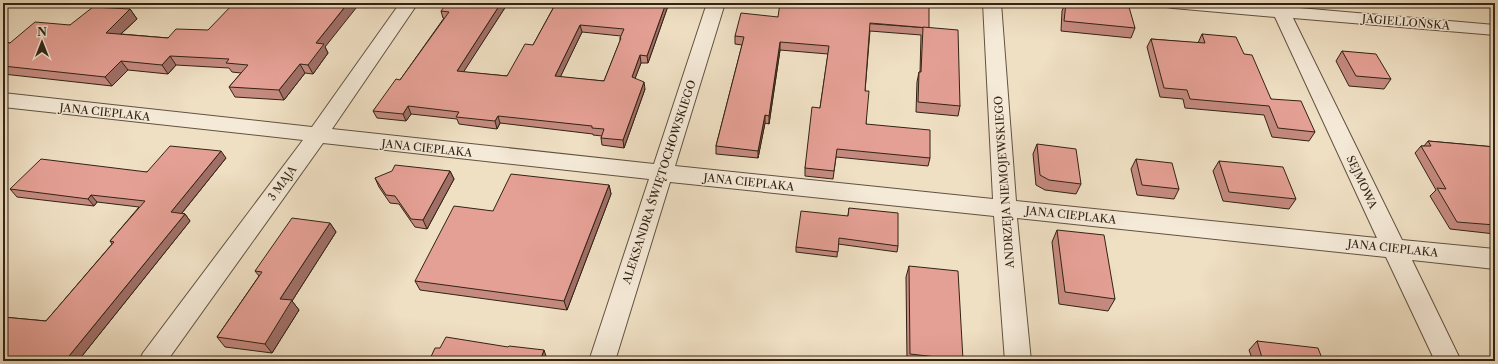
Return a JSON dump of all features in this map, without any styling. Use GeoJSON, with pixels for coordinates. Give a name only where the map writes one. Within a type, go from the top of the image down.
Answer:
{"type":"FeatureCollection","features":[{"type":"Feature","properties":{"kind":"street","name":"3 MAJA"},"geometry":{"type":"LineString","coordinates":[[152,361],[317,136],[409,3]]}},
{"type":"Feature","properties":{"kind":"street","name":"ALEKSANDRA ŚWIĘTOCHOWSKIEGO"},"geometry":{"type":"LineString","coordinates":[[602,361],[716,3]]}},
{"type":"Feature","properties":{"kind":"street","name":"ANDRZEJA NIEMOJEWSKIEGO"},"geometry":{"type":"LineString","coordinates":[[992,3],[1005,208],[1018,361]]}},
{"type":"Feature","properties":{"kind":"street","name":"JAGIELLOŃSKA"},"geometry":{"type":"LineString","coordinates":[[1173,3],[1280,7],[1495,30]]}},
{"type":"Feature","properties":{"kind":"street","name":"SEJMOWA"},"geometry":{"type":"LineString","coordinates":[[1280,7],[1393,248],[1448,361]]}},
{"type":"Feature","properties":{"kind":"street","name":"JANA CIEPLAKA"},"geometry":{"type":"LineString","coordinates":[[3,100],[317,136],[663,173],[1495,259]]}},
{"type":"Feature","properties":{"kind":"building"},"geometry":{"type":"Polygon","coordinates":[[[234,3],[348,3],[316,43],[324,44],[308,65],[300,64],[279,90],[229,87],[248,65],[226,63],[229,59],[170,56],[162,65],[121,61],[105,77],[3,66],[3,42],[10,43],[35,22],[70,25],[93,7],[130,9],[106,33],[168,38],[176,29],[208,30],[234,3]]]}},
{"type":"Feature","properties":{"kind":"building"},"geometry":{"type":"Polygon","coordinates":[[[447,3],[501,3],[457,71],[507,76],[525,44],[533,45],[556,3],[666,3],[647,56],[640,55],[632,77],[644,82],[623,140],[601,138],[604,129],[592,128],[592,126],[498,116],[495,121],[456,117],[459,112],[408,106],[403,114],[373,111],[396,79],[400,80],[449,12],[441,11],[447,3]],[[580,25],[555,76],[604,81],[624,29],[580,25]]]}},
{"type":"Feature","properties":{"kind":"building"},"geometry":{"type":"Polygon","coordinates":[[[780,3],[929,3],[929,28],[870,23],[865,91],[869,91],[866,124],[930,130],[930,158],[837,149],[834,171],[805,168],[812,107],[820,108],[829,46],[780,42],[769,116],[765,115],[758,151],[716,146],[744,37],[735,36],[741,13],[778,17],[780,3]]]}},
{"type":"Feature","properties":{"kind":"building"},"geometry":{"type":"Polygon","coordinates":[[[1066,3],[1106,3],[1107,5],[1129,7],[1135,28],[1064,21],[1066,3]]]}},
{"type":"Feature","properties":{"kind":"building"},"geometry":{"type":"Polygon","coordinates":[[[923,27],[958,30],[960,106],[918,102],[923,27]]]}},
{"type":"Feature","properties":{"kind":"building"},"geometry":{"type":"Polygon","coordinates":[[[1202,34],[1236,37],[1244,54],[1252,55],[1271,99],[1301,101],[1315,132],[1278,128],[1269,106],[1190,99],[1187,90],[1164,88],[1151,39],[1205,43],[1202,34]]]}},
{"type":"Feature","properties":{"kind":"building"},"geometry":{"type":"Polygon","coordinates":[[[1342,51],[1376,54],[1391,79],[1356,76],[1342,51]]]}},
{"type":"Feature","properties":{"kind":"building"},"geometry":{"type":"Polygon","coordinates":[[[1428,141],[1495,147],[1495,225],[1457,222],[1437,188],[1446,189],[1421,146],[1431,146],[1428,141]]]}},
{"type":"Feature","properties":{"kind":"building"},"geometry":{"type":"Polygon","coordinates":[[[1037,144],[1076,149],[1081,184],[1049,180],[1040,175],[1037,144]]]}},
{"type":"Feature","properties":{"kind":"building"},"geometry":{"type":"Polygon","coordinates":[[[170,146],[221,151],[171,212],[185,214],[65,361],[3,361],[3,317],[46,321],[114,242],[110,241],[145,201],[91,195],[88,199],[10,189],[41,159],[147,172],[170,146]]]}},
{"type":"Feature","properties":{"kind":"building"},"geometry":{"type":"Polygon","coordinates":[[[1136,159],[1172,163],[1179,189],[1142,185],[1136,159]]]}},
{"type":"Feature","properties":{"kind":"building"},"geometry":{"type":"Polygon","coordinates":[[[1219,161],[1283,167],[1296,199],[1229,192],[1219,161]]]}},
{"type":"Feature","properties":{"kind":"building"},"geometry":{"type":"Polygon","coordinates":[[[395,165],[450,171],[423,220],[411,219],[395,196],[386,195],[375,178],[392,171],[395,165]]]}},
{"type":"Feature","properties":{"kind":"building"},"geometry":{"type":"Polygon","coordinates":[[[511,174],[609,185],[564,301],[415,281],[454,206],[493,211],[511,174]]]}},
{"type":"Feature","properties":{"kind":"building"},"geometry":{"type":"Polygon","coordinates":[[[849,208],[898,213],[898,246],[839,238],[838,252],[796,247],[801,211],[848,216],[849,208]]]}},
{"type":"Feature","properties":{"kind":"building"},"geometry":{"type":"Polygon","coordinates":[[[292,218],[330,223],[280,299],[292,300],[265,344],[217,337],[262,272],[255,271],[292,218]]]}},
{"type":"Feature","properties":{"kind":"building"},"geometry":{"type":"Polygon","coordinates":[[[1057,230],[1104,235],[1115,299],[1065,292],[1057,230]]]}},
{"type":"Feature","properties":{"kind":"building"},"geometry":{"type":"Polygon","coordinates":[[[909,266],[958,271],[963,360],[910,354],[909,266]]]}},
{"type":"Feature","properties":{"kind":"building"},"geometry":{"type":"Polygon","coordinates":[[[446,337],[508,347],[544,350],[540,361],[429,361],[435,348],[440,348],[446,337]]]}},
{"type":"Feature","properties":{"kind":"building"},"geometry":{"type":"Polygon","coordinates":[[[1257,341],[1318,348],[1323,361],[1263,361],[1257,341]]]}},
{"type":"Feature","properties":{"kind":"building"},"geometry":{"type":"Polygon","coordinates":[[[656,359],[668,361],[655,361],[656,359]]]}}]}
